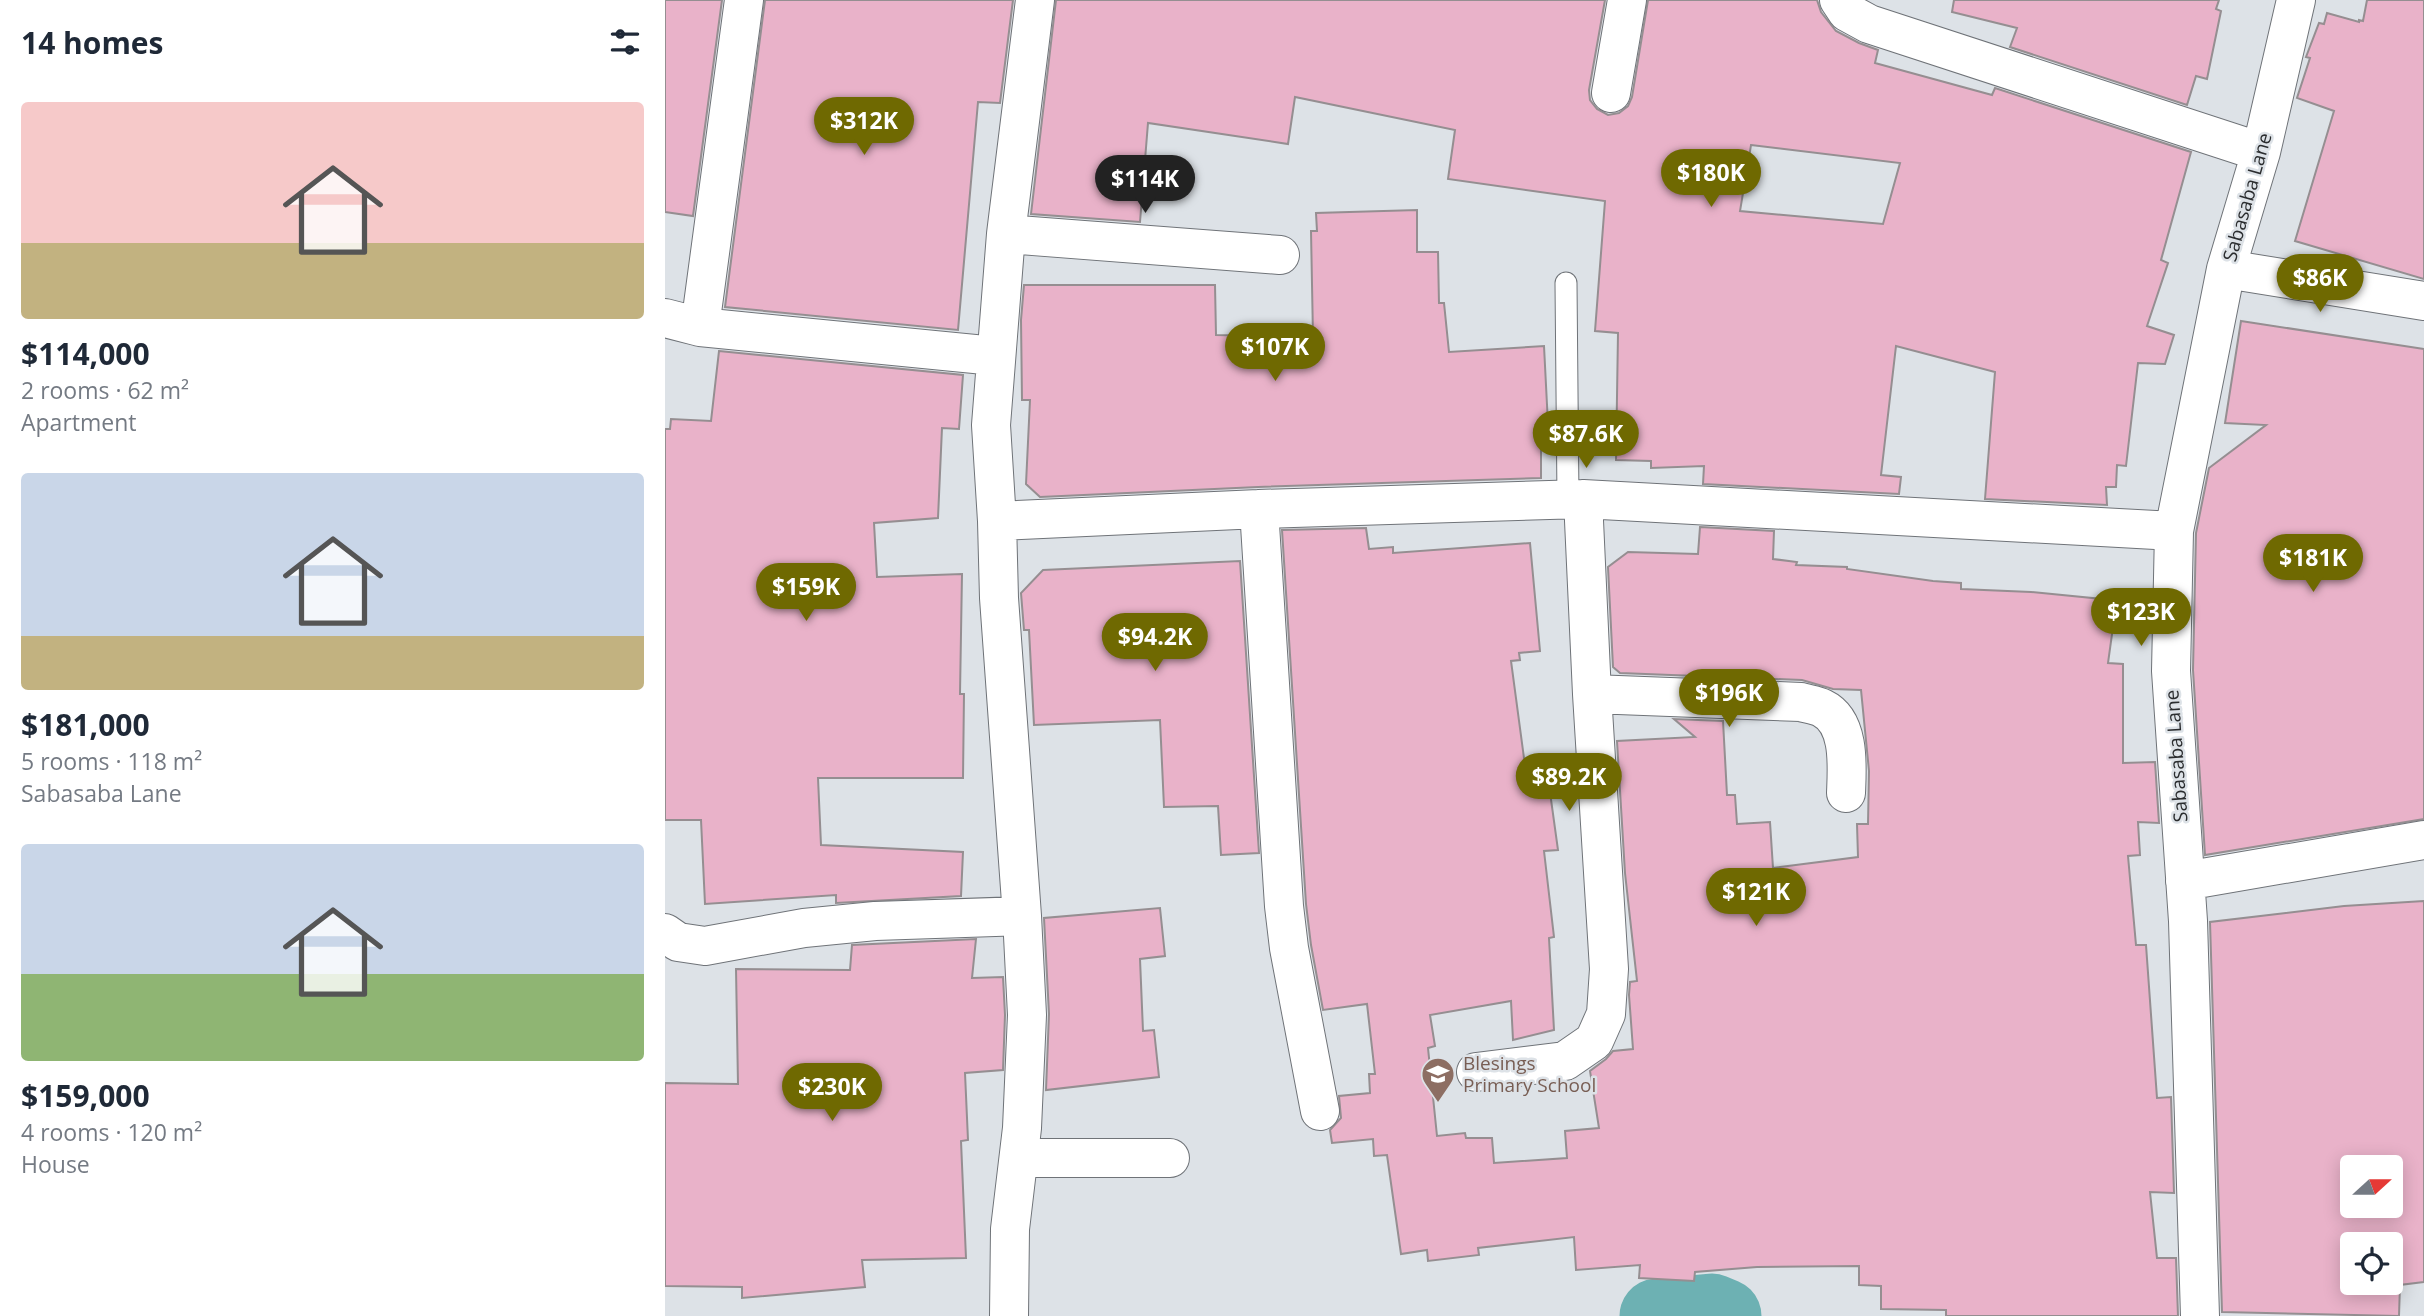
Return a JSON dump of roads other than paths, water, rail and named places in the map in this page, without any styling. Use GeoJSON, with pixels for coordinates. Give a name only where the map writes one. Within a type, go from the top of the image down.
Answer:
{"type":"FeatureCollection","features":[{"type":"Feature","properties":{"kind":"street"},"geometry":{"type":"LineString","coordinates":[[744,0],[682,322],[995,356]]}},
{"type":"Feature","properties":{"kind":"street"},"geometry":{"type":"LineString","coordinates":[[1009,1316],[1010,1229],[1019,1158],[1027,1015],[999,598],[991,425],[1006,234],[1035,0]]}},
{"type":"Feature","properties":{"kind":"street"},"geometry":{"type":"LineString","coordinates":[[1611,93],[1627,0]]}},
{"type":"Feature","properties":{"kind":"street"},"geometry":{"type":"LineString","coordinates":[[1839,0],[1847,12],[1869,24],[2261,152]]}},
{"type":"Feature","properties":{"kind":"street","name":"Sabasaba Lane"},"geometry":{"type":"LineString","coordinates":[[2200,1316],[2185,881],[2171,671],[2174,531],[2226,269],[2261,152],[2296,0]]}},
{"type":"Feature","properties":{"kind":"street"},"geometry":{"type":"LineString","coordinates":[[1006,234],[1280,256]]}},
{"type":"Feature","properties":{"kind":"street"},"geometry":{"type":"LineString","coordinates":[[2226,269],[2424,301]]}},
{"type":"Feature","properties":{"kind":"street"},"geometry":{"type":"LineString","coordinates":[[997,521],[1259,509],[1576,500],[2174,531]]}},
{"type":"Feature","properties":{"kind":"street"},"geometry":{"type":"LineString","coordinates":[[1476,1072],[1565,1061],[1594,1041],[1606,1014],[1609,969],[1592,694],[1576,500]]}},
{"type":"Feature","properties":{"kind":"street"},"geometry":{"type":"LineString","coordinates":[[1259,509],[1284,905],[1289,948],[1320,1111]]}},
{"type":"Feature","properties":{"kind":"street"},"geometry":{"type":"LineString","coordinates":[[1592,694],[1801,702],[1824,708],[1838,725],[1848,752],[1846,793]]}},
{"type":"Feature","properties":{"kind":"street"},"geometry":{"type":"LineString","coordinates":[[2185,881],[2424,840]]}},
{"type":"Feature","properties":{"kind":"street"},"geometry":{"type":"LineString","coordinates":[[665,933],[678,942],[705,946],[827,925],[1022,916]]}},
{"type":"Feature","properties":{"kind":"street"},"geometry":{"type":"LineString","coordinates":[[1019,1158],[1170,1158]]}},
{"type":"Feature","properties":{"kind":"lane"},"geometry":{"type":"LineString","coordinates":[[1566,283],[1576,500]]}},
{"type":"Feature","properties":{"kind":"waterway"},"geometry":{"type":"LineString","coordinates":[[1657,1316],[1712,1311],[1724,1316]]}},
{"type":"Feature","properties":{"kind":"place","name":"Blesings Primary School"},"geometry":{"type":"Point","coordinates":[1438,1104]}}]}
